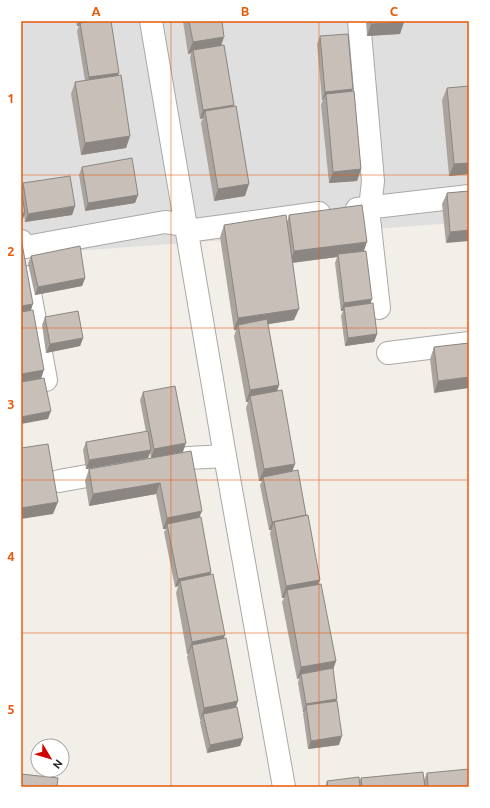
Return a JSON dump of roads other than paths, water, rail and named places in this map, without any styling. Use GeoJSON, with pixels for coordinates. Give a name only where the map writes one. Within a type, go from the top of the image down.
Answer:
{"type":"FeatureCollection","features":[{"type":"Feature","properties":{"kind":"street"},"geometry":{"type":"LineString","coordinates":[[151,21],[225,456],[284,787]]}},
{"type":"Feature","properties":{"kind":"street"},"geometry":{"type":"LineString","coordinates":[[359,21],[373,181],[368,218],[379,308]]}},
{"type":"Feature","properties":{"kind":"street"},"geometry":{"type":"LineString","coordinates":[[46,380],[23,256],[23,244],[165,222],[187,228],[469,196]]}},
{"type":"Feature","properties":{"kind":"street"},"geometry":{"type":"LineString","coordinates":[[388,354],[469,343]]}},
{"type":"Feature","properties":{"kind":"street"},"geometry":{"type":"LineString","coordinates":[[60,481],[188,458],[225,456]]}}]}
